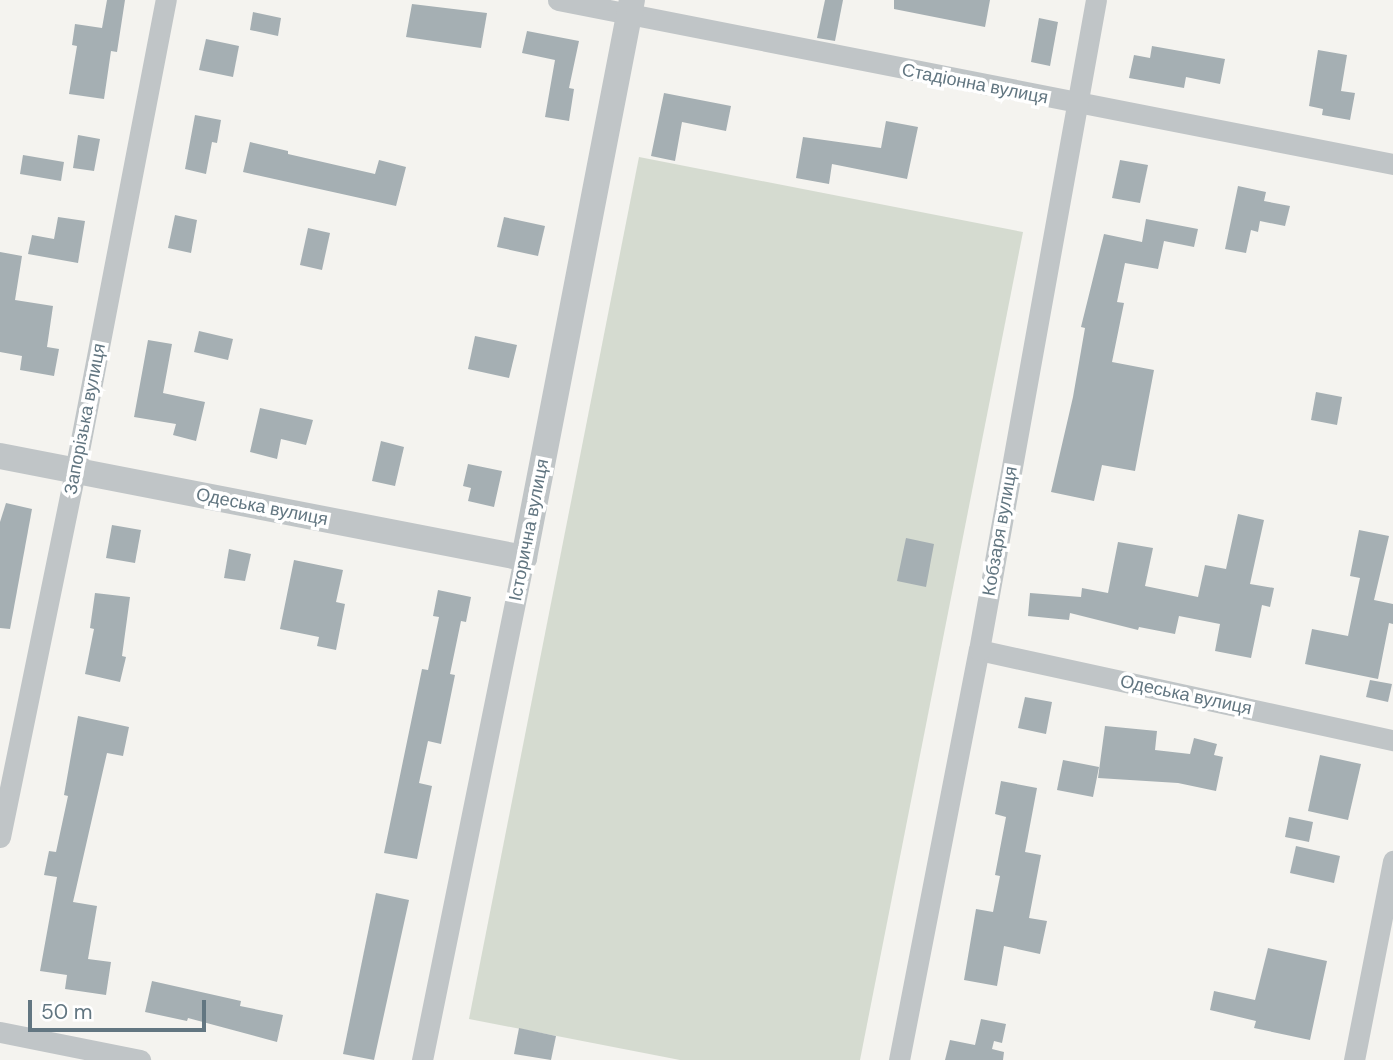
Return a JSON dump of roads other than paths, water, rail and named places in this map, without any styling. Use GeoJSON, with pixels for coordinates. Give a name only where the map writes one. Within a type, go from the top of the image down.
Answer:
{"type":"FeatureCollection","features":[{"type":"Feature","properties":{"kind":"street","name":"Запорізька вулиця"},"geometry":{"type":"LineString","coordinates":[[0,837],[75,471],[166,0]]}},
{"type":"Feature","properties":{"kind":"street","name":"Стадіонна вулиця"},"geometry":{"type":"LineString","coordinates":[[558,0],[630,8],[1075,103],[1393,164]]}},
{"type":"Feature","properties":{"kind":"street","name":"Кобзаря вулиця"},"geometry":{"type":"LineString","coordinates":[[899,1060],[979,650],[1075,103],[1096,0]]}},
{"type":"Feature","properties":{"kind":"street","name":"Історична вулиця"},"geometry":{"type":"LineString","coordinates":[[422,1060],[524,558],[630,8]]}},
{"type":"Feature","properties":{"kind":"street","name":"Одеська вулиця"},"geometry":{"type":"LineString","coordinates":[[0,456],[524,558]]}},
{"type":"Feature","properties":{"kind":"street","name":"Одеська вулиця"},"geometry":{"type":"LineString","coordinates":[[979,650],[1393,740]]}},
{"type":"Feature","properties":{"kind":"street"},"geometry":{"type":"LineString","coordinates":[[1354,1060],[1393,861]]}},
{"type":"Feature","properties":{"kind":"street"},"geometry":{"type":"LineString","coordinates":[[0,1032],[140,1060]]}}]}
